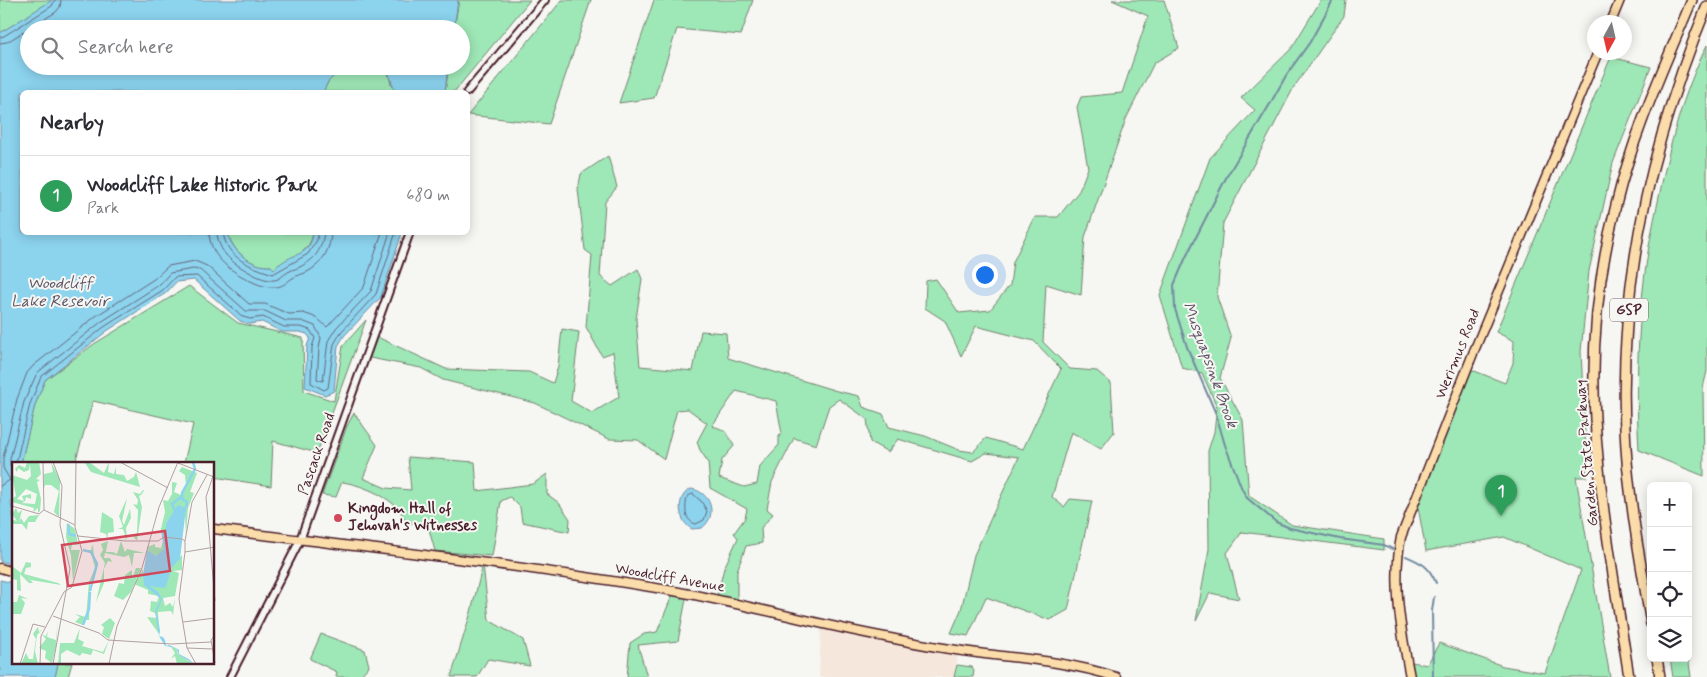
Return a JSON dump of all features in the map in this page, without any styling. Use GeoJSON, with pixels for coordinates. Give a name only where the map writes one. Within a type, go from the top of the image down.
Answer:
{"type":"FeatureCollection","features":[{"type":"Feature","properties":{"kind":"highway","name":"Garden State Parkway"},"geometry":{"type":"LineString","coordinates":[[1629,677],[1605,510],[1595,418],[1595,357],[1599,296],[1609,235],[1624,176],[1644,118],[1692,0]]}},
{"type":"Feature","properties":{"kind":"highway","name":"GSP"},"geometry":{"type":"LineString","coordinates":[[1650,617],[1633,518],[1626,448],[1624,387],[1627,327],[1634,266],[1650,177],[1675,89],[1707,6]]}},
{"type":"Feature","properties":{"kind":"highway"},"geometry":{"type":"LineString","coordinates":[[1658,662],[1660,677]]}},
{"type":"Feature","properties":{"kind":"main road"},"geometry":{"type":"LineString","coordinates":[[1613,15],[1620,0]]}},
{"type":"Feature","properties":{"kind":"main road","name":"Werimus Road"},"geometry":{"type":"LineString","coordinates":[[1410,677],[1396,591],[1401,537],[1474,351],[1595,60]]}},
{"type":"Feature","properties":{"kind":"main road","name":"Woodcliff Avenue"},"geometry":{"type":"LineString","coordinates":[[215,529],[337,543],[674,591],[906,641],[1054,662],[1116,677]]}},
{"type":"Feature","properties":{"kind":"street"},"geometry":{"type":"LineString","coordinates":[[469,90],[545,0]]}},
{"type":"Feature","properties":{"kind":"street","name":"Pascack Road"},"geometry":{"type":"LineString","coordinates":[[230,677],[300,540],[409,235]]}},
{"type":"Feature","properties":{"kind":"shaded area"},"geometry":{"type":"Polygon","coordinates":[[[821,623],[959,650],[954,677],[819,677],[821,623]]]}},
{"type":"Feature","properties":{"kind":"green space"},"geometry":{"type":"Polygon","coordinates":[[[0,0],[52,0],[52,1],[0,33],[0,0]]]}},
{"type":"Feature","properties":{"kind":"green space"},"geometry":{"type":"Polygon","coordinates":[[[459,0],[530,0],[470,73],[470,20],[456,20],[459,0]]]}},
{"type":"Feature","properties":{"kind":"green space"},"geometry":{"type":"Polygon","coordinates":[[[562,0],[591,0],[549,124],[470,115],[470,113],[562,0]]]}},
{"type":"Feature","properties":{"kind":"green space"},"geometry":{"type":"Polygon","coordinates":[[[654,0],[753,0],[741,35],[677,29],[654,98],[619,103],[654,0]]]}},
{"type":"Feature","properties":{"kind":"green space"},"geometry":{"type":"Polygon","coordinates":[[[1112,0],[1164,0],[1179,48],[1154,63],[1126,119],[1085,237],[1081,295],[1046,284],[1043,342],[1070,369],[1097,371],[1111,383],[1114,432],[1101,449],[1071,432],[1052,497],[1064,507],[1070,499],[1092,501],[1068,610],[1050,620],[986,597],[968,636],[951,633],[961,610],[974,555],[1019,457],[986,453],[972,461],[898,439],[888,452],[870,442],[867,419],[839,399],[829,406],[816,445],[794,438],[772,482],[767,509],[773,514],[761,528],[762,543],[746,546],[737,571],[737,604],[716,600],[724,568],[738,538],[734,533],[745,518],[747,509],[710,488],[708,462],[697,442],[707,423],[688,409],[677,410],[664,459],[638,440],[609,439],[535,403],[443,380],[421,368],[365,357],[373,335],[446,369],[529,372],[553,383],[558,366],[562,329],[579,332],[571,401],[592,413],[619,397],[613,352],[602,356],[586,327],[592,255],[585,250],[578,189],[581,174],[608,156],[617,187],[605,202],[600,276],[612,286],[638,269],[642,279],[636,319],[640,366],[693,371],[701,331],[726,333],[728,358],[859,396],[863,407],[883,414],[889,427],[925,436],[959,450],[973,452],[986,438],[1023,449],[1061,369],[1034,341],[976,326],[961,356],[945,321],[925,308],[926,281],[936,279],[959,313],[990,310],[1010,285],[1013,262],[1035,217],[1058,217],[1079,191],[1088,168],[1077,107],[1081,97],[1122,93],[1148,16],[1112,0]],[[736,391],[712,426],[726,432],[734,446],[722,460],[719,478],[744,487],[757,484],[760,466],[779,445],[779,436],[782,434],[776,401],[736,391]]]}},
{"type":"Feature","properties":{"kind":"green space"},"geometry":{"type":"Polygon","coordinates":[[[1321,0],[1346,0],[1344,16],[1294,87],[1223,223],[1217,297],[1231,338],[1220,378],[1243,420],[1249,496],[1292,525],[1384,539],[1384,550],[1242,532],[1227,553],[1239,599],[1210,593],[1196,621],[1209,549],[1208,451],[1214,432],[1217,407],[1202,373],[1182,368],[1160,295],[1210,158],[1255,110],[1241,98],[1291,49],[1321,0]]]}},
{"type":"Feature","properties":{"kind":"green space"},"geometry":{"type":"Polygon","coordinates":[[[1707,45],[1707,371],[1703,388],[1704,476],[1639,450],[1637,376],[1642,301],[1648,252],[1655,218],[1678,119],[1698,63],[1707,45]]]}},
{"type":"Feature","properties":{"kind":"green space"},"geometry":{"type":"Polygon","coordinates":[[[1610,60],[1623,60],[1651,67],[1613,163],[1589,271],[1581,351],[1587,477],[1576,477],[1610,677],[1410,677],[1407,661],[1427,665],[1439,643],[1503,666],[1545,673],[1581,570],[1504,537],[1426,551],[1416,496],[1467,368],[1505,383],[1513,363],[1514,341],[1496,332],[1610,60]]]}},
{"type":"Feature","properties":{"kind":"green space"},"geometry":{"type":"Polygon","coordinates":[[[335,75],[388,75],[394,90],[324,90],[328,82],[335,75]]]}},
{"type":"Feature","properties":{"kind":"green space"},"geometry":{"type":"Polygon","coordinates":[[[448,75],[468,75],[456,90],[445,90],[448,75]]]}},
{"type":"Feature","properties":{"kind":"green space"},"geometry":{"type":"Polygon","coordinates":[[[229,235],[312,235],[304,251],[274,269],[271,266],[257,264],[244,257],[233,246],[229,235]]]}},
{"type":"Feature","properties":{"kind":"green space"},"geometry":{"type":"Polygon","coordinates":[[[189,286],[238,323],[303,338],[304,391],[334,401],[343,346],[366,320],[317,453],[273,441],[271,486],[215,477],[215,462],[184,462],[193,424],[93,401],[75,462],[21,462],[35,405],[45,380],[94,344],[189,286]]]}},
{"type":"Feature","properties":{"kind":"green space"},"geometry":{"type":"Polygon","coordinates":[[[354,413],[377,445],[363,478],[386,488],[411,490],[408,457],[475,462],[477,491],[533,484],[547,474],[547,494],[559,503],[570,519],[569,532],[522,522],[520,507],[510,497],[501,501],[492,556],[435,551],[428,526],[406,522],[400,511],[389,500],[373,492],[357,485],[342,482],[336,497],[322,495],[347,426],[354,413]]]}},
{"type":"Feature","properties":{"kind":"green space"},"geometry":{"type":"Polygon","coordinates":[[[483,564],[489,620],[523,640],[530,666],[488,659],[477,677],[451,677],[471,612],[483,564]]]}},
{"type":"Feature","properties":{"kind":"green space"},"geometry":{"type":"Polygon","coordinates":[[[674,591],[687,594],[678,641],[638,645],[647,677],[627,677],[630,643],[644,634],[657,632],[674,591]]]}},
{"type":"Feature","properties":{"kind":"green space"},"geometry":{"type":"Polygon","coordinates":[[[321,634],[365,650],[369,666],[359,677],[336,677],[337,672],[310,659],[321,634]]]}},
{"type":"Feature","properties":{"kind":"green space"},"geometry":{"type":"Polygon","coordinates":[[[1671,662],[1689,662],[1691,677],[1673,677],[1671,662]]]}},
{"type":"Feature","properties":{"kind":"green space"},"geometry":{"type":"Polygon","coordinates":[[[58,664],[72,664],[68,677],[55,677],[58,664]]]}},
{"type":"Feature","properties":{"kind":"green space"},"geometry":{"type":"Polygon","coordinates":[[[957,665],[972,667],[974,670],[973,677],[954,677],[957,665]]]}},
{"type":"Feature","properties":{"kind":"water","name":"Woodcliff Lake Resevoir"},"geometry":{"type":"Polygon","coordinates":[[[52,0],[458,0],[455,20],[20,20],[52,0]]]}},
{"type":"Feature","properties":{"kind":"water","name":"Woodcliff Lake Resevoir"},"geometry":{"type":"Polygon","coordinates":[[[20,20],[20,75],[335,75],[328,82],[324,90],[20,90],[20,235],[229,235],[233,246],[244,257],[257,264],[271,266],[274,269],[285,260],[305,250],[309,246],[312,235],[401,235],[381,297],[344,336],[338,346],[334,391],[325,395],[305,387],[307,346],[310,338],[307,334],[282,332],[262,322],[249,324],[240,321],[194,280],[176,282],[166,293],[107,331],[45,380],[35,405],[21,462],[12,462],[12,564],[0,561],[0,33],[20,20]]]}},
{"type":"Feature","properties":{"kind":"water"},"geometry":{"type":"Polygon","coordinates":[[[389,75],[447,75],[445,90],[394,90],[389,75]]]}},
{"type":"Feature","properties":{"kind":"water"},"geometry":{"type":"Polygon","coordinates":[[[691,489],[703,494],[710,504],[710,517],[702,528],[692,529],[687,526],[681,515],[682,497],[691,489]]]}},
{"type":"Feature","properties":{"kind":"water"},"geometry":{"type":"Polygon","coordinates":[[[0,580],[12,583],[12,664],[58,664],[55,677],[0,677],[0,580]]]}},
{"type":"Feature","properties":{"kind":"waterway","name":"Musquapsink Brook"},"geometry":{"type":"LineString","coordinates":[[1333,0],[1310,42],[1287,74],[1227,176],[1174,285],[1175,309],[1187,347],[1216,414],[1225,445],[1247,498],[1276,522],[1290,528],[1340,539],[1384,545],[1392,549]]}},
{"type":"Feature","properties":{"kind":"waterway","name":"Musquapsink Brook"},"geometry":{"type":"LineString","coordinates":[[1406,556],[1424,566],[1431,573],[1436,583]]}},
{"type":"Feature","properties":{"kind":"waterway","name":"Musquapsink Brook"},"geometry":{"type":"LineString","coordinates":[[1433,677],[1432,611],[1434,597]]}},
{"type":"Feature","properties":{"kind":"place","name":"Woodcliff Lake Historic Park"},"geometry":{"type":"Point","coordinates":[1501,516]}},
{"type":"Feature","properties":{"kind":"place","name":"Kingdom Hall of Jehovah's Witnesses"},"geometry":{"type":"Point","coordinates":[338,518]}}]}
